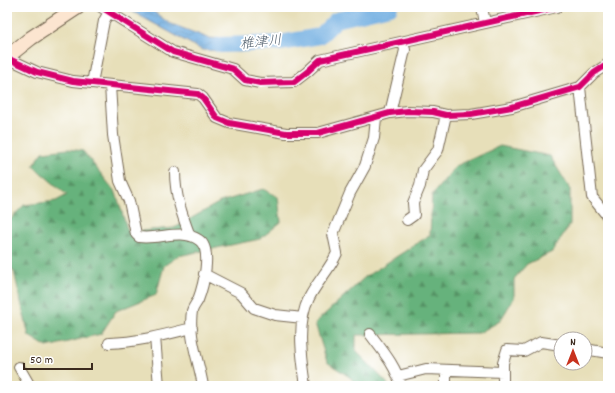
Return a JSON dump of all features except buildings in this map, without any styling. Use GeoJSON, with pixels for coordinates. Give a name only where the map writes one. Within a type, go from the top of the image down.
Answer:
{"type":"FeatureCollection","features":[{"type":"Feature","properties":{"kind":"main road"},"geometry":{"type":"LineString","coordinates":[[7,58],[62,12],[78,7]]}},
{"type":"Feature","properties":{"kind":"street"},"geometry":{"type":"LineString","coordinates":[[482,7],[485,23]]}},
{"type":"Feature","properties":{"kind":"street"},"geometry":{"type":"LineString","coordinates":[[92,83],[105,10],[173,52],[233,69],[245,80],[260,83],[294,82],[320,60],[557,7]]}},
{"type":"Feature","properties":{"kind":"street"},"geometry":{"type":"LineString","coordinates":[[390,113],[406,50],[403,42]]}},
{"type":"Feature","properties":{"kind":"street"},"geometry":{"type":"LineString","coordinates":[[7,58],[37,72],[73,81],[198,94],[203,98],[217,118],[229,123],[261,130],[302,134],[318,133],[390,113],[407,111],[433,112],[446,115],[471,114],[512,107],[580,88],[594,73],[608,64]]}},
{"type":"Feature","properties":{"kind":"street"},"geometry":{"type":"LineString","coordinates":[[110,85],[113,135],[120,180],[129,201],[136,234],[139,237],[146,238],[170,235],[190,236],[200,240],[205,246],[207,254],[204,274],[198,300],[192,310],[194,352],[201,373],[203,386]]}},
{"type":"Feature","properties":{"kind":"street"},"geometry":{"type":"LineString","coordinates":[[580,88],[592,198],[608,217]]}},
{"type":"Feature","properties":{"kind":"street"},"geometry":{"type":"LineString","coordinates":[[407,220],[414,215],[413,203],[420,186],[423,170],[438,150],[446,115]]}},
{"type":"Feature","properties":{"kind":"street"},"geometry":{"type":"LineString","coordinates":[[306,386],[302,345],[303,318],[309,298],[337,253],[333,234],[350,193],[365,166],[374,138],[376,118]]}},
{"type":"Feature","properties":{"kind":"street"},"geometry":{"type":"LineString","coordinates":[[175,172],[175,189],[190,236]]}},
{"type":"Feature","properties":{"kind":"street"},"geometry":{"type":"LineString","coordinates":[[204,274],[241,293],[254,308],[275,315],[303,318]]}},
{"type":"Feature","properties":{"kind":"street"},"geometry":{"type":"LineString","coordinates":[[109,344],[155,338],[192,328]]}},
{"type":"Feature","properties":{"kind":"street"},"geometry":{"type":"LineString","coordinates":[[370,334],[400,381],[426,370],[503,372]]}},
{"type":"Feature","properties":{"kind":"street"},"geometry":{"type":"LineString","coordinates":[[155,338],[159,386]]}},
{"type":"Feature","properties":{"kind":"street"},"geometry":{"type":"LineString","coordinates":[[503,386],[503,372],[507,350],[524,351],[541,342],[553,344]]}},
{"type":"Feature","properties":{"kind":"street"},"geometry":{"type":"LineString","coordinates":[[593,351],[608,353]]}},
{"type":"Feature","properties":{"kind":"street"},"geometry":{"type":"LineString","coordinates":[[19,367],[30,386]]}},
{"type":"Feature","properties":{"kind":"street"},"geometry":{"type":"LineString","coordinates":[[446,370],[446,386]]}},
{"type":"Feature","properties":{"kind":"green space"},"geometry":{"type":"Polygon","coordinates":[[[500,146],[550,156],[570,189],[570,224],[552,252],[527,264],[514,279],[514,298],[500,321],[479,333],[356,335],[356,351],[388,384],[387,386],[357,386],[351,378],[327,362],[315,323],[365,277],[430,235],[432,195],[456,166],[500,146]]]}},
{"type":"Feature","properties":{"kind":"green space"},"geometry":{"type":"Polygon","coordinates":[[[68,149],[83,151],[116,193],[128,232],[174,228],[220,202],[263,189],[278,197],[281,222],[260,239],[178,256],[164,266],[156,295],[116,311],[101,334],[47,347],[29,336],[14,272],[7,262],[7,223],[24,205],[56,201],[67,195],[33,166],[43,152],[68,149]]]}},
{"type":"Feature","properties":{"kind":"water"},"geometry":{"type":"Polygon","coordinates":[[[124,7],[147,7],[169,23],[208,38],[241,40],[241,52],[202,50],[124,7]]]}},
{"type":"Feature","properties":{"kind":"waterway","name":"椎津川"},"geometry":{"type":"LineString","coordinates":[[220,45],[280,43],[320,36],[336,20],[390,7]]}},
{"type":"Feature","properties":{"kind":"cycle path"},"geometry":{"type":"LineString","coordinates":[[101,7],[173,52],[233,69],[245,80],[260,83],[294,82],[320,60],[557,7]]}},
{"type":"Feature","properties":{"kind":"cycle path"},"geometry":{"type":"LineString","coordinates":[[7,58],[37,72],[73,81],[198,94],[203,98],[217,118],[229,123],[286,133],[318,133],[390,113],[407,111],[433,112],[446,115],[471,114],[512,107],[580,87],[594,73],[608,64]]}}]}
